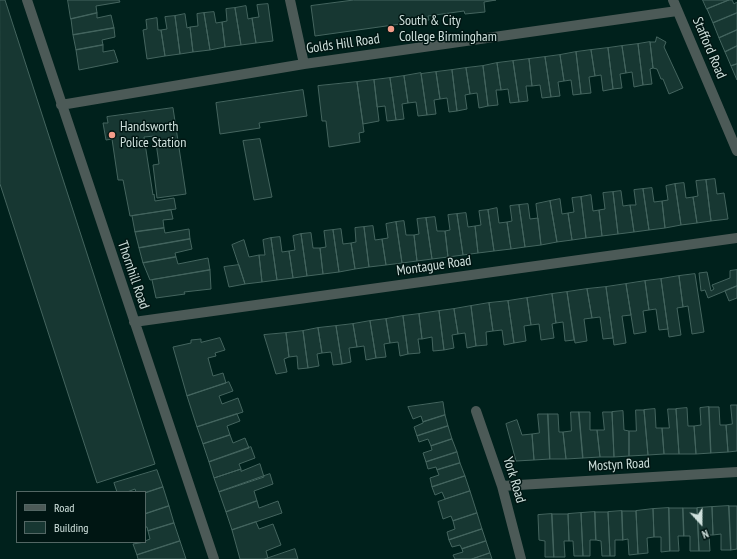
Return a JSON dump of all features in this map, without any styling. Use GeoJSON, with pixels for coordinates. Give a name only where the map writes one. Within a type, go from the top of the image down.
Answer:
{"type":"FeatureCollection","features":[{"type":"Feature","properties":{"kind":"street","name":"Thornhill Road"},"geometry":{"type":"LineString","coordinates":[[27,0],[214,559]]}},
{"type":"Feature","properties":{"kind":"street"},"geometry":{"type":"LineString","coordinates":[[290,0],[304,64]]}},
{"type":"Feature","properties":{"kind":"street","name":"Stafford Road"},"geometry":{"type":"LineString","coordinates":[[674,0],[737,151]]}},
{"type":"Feature","properties":{"kind":"street","name":"Golds Hill Road"},"geometry":{"type":"LineString","coordinates":[[61,105],[304,64],[678,11]]}},
{"type":"Feature","properties":{"kind":"street","name":"Montague Road"},"geometry":{"type":"LineString","coordinates":[[134,322],[737,238]]}},
{"type":"Feature","properties":{"kind":"street","name":"York Road"},"geometry":{"type":"LineString","coordinates":[[476,411],[502,486],[521,559]]}},
{"type":"Feature","properties":{"kind":"street","name":"Mostyn Road"},"geometry":{"type":"LineString","coordinates":[[502,486],[737,472]]}},
{"type":"Feature","properties":{"kind":"building"},"geometry":{"type":"Polygon","coordinates":[[[0,0],[5,0],[155,464],[97,483],[0,184],[0,0]]]}},
{"type":"Feature","properties":{"kind":"building"},"geometry":{"type":"Polygon","coordinates":[[[68,0],[119,0],[120,2],[96,6],[97,13],[71,19],[68,0]]]}},
{"type":"Feature","properties":{"kind":"building"},"geometry":{"type":"Polygon","coordinates":[[[354,0],[496,0],[484,2],[485,12],[465,14],[464,11],[428,16],[429,20],[315,36],[311,6],[354,0]]]}},
{"type":"Feature","properties":{"kind":"building"},"geometry":{"type":"Polygon","coordinates":[[[703,0],[729,0],[707,9],[703,0]]]}},
{"type":"Feature","properties":{"kind":"building"},"geometry":{"type":"Polygon","coordinates":[[[732,0],[734,4],[737,2],[737,13],[713,23],[707,9],[732,0]]]}},
{"type":"Feature","properties":{"kind":"building"},"geometry":{"type":"Polygon","coordinates":[[[268,4],[273,41],[256,43],[252,18],[259,17],[257,5],[268,4]]]}},
{"type":"Feature","properties":{"kind":"building"},"geometry":{"type":"Polygon","coordinates":[[[246,6],[248,19],[252,18],[256,43],[241,45],[235,8],[246,6]]]}},
{"type":"Feature","properties":{"kind":"building"},"geometry":{"type":"Polygon","coordinates":[[[235,8],[241,45],[225,47],[222,22],[227,21],[226,9],[235,8]]]}},
{"type":"Feature","properties":{"kind":"building"},"geometry":{"type":"Polygon","coordinates":[[[214,12],[216,23],[222,22],[225,47],[210,50],[204,13],[214,12]]]}},
{"type":"Feature","properties":{"kind":"building"},"geometry":{"type":"Polygon","coordinates":[[[97,13],[97,18],[111,15],[114,28],[73,35],[71,19],[97,13]]]}},
{"type":"Feature","properties":{"kind":"building"},"geometry":{"type":"Polygon","coordinates":[[[204,13],[210,50],[193,52],[190,27],[198,26],[197,14],[204,13]]]}},
{"type":"Feature","properties":{"kind":"building"},"geometry":{"type":"Polygon","coordinates":[[[737,13],[737,30],[719,38],[713,23],[737,13]]]}},
{"type":"Feature","properties":{"kind":"building"},"geometry":{"type":"Polygon","coordinates":[[[185,14],[187,28],[190,27],[193,52],[180,54],[175,16],[185,14]]]}},
{"type":"Feature","properties":{"kind":"building"},"geometry":{"type":"Polygon","coordinates":[[[175,16],[180,54],[165,56],[161,30],[167,29],[165,17],[175,16]]]}},
{"type":"Feature","properties":{"kind":"building"},"geometry":{"type":"Polygon","coordinates":[[[157,18],[158,30],[161,30],[165,56],[147,59],[143,30],[147,29],[146,20],[157,18]]]}},
{"type":"Feature","properties":{"kind":"building"},"geometry":{"type":"Polygon","coordinates":[[[114,28],[115,37],[102,40],[103,45],[76,50],[73,35],[114,28]]]}},
{"type":"Feature","properties":{"kind":"building"},"geometry":{"type":"Polygon","coordinates":[[[737,30],[737,46],[725,52],[719,38],[737,30]]]}},
{"type":"Feature","properties":{"kind":"building"},"geometry":{"type":"Polygon","coordinates":[[[657,37],[666,42],[664,47],[683,88],[669,94],[657,69],[653,68],[650,42],[655,42],[657,37]]]}},
{"type":"Feature","properties":{"kind":"building"},"geometry":{"type":"Polygon","coordinates":[[[650,42],[653,68],[650,69],[652,84],[643,85],[638,44],[650,42]]]}},
{"type":"Feature","properties":{"kind":"building"},"geometry":{"type":"Polygon","coordinates":[[[638,44],[643,85],[634,87],[632,72],[626,73],[622,46],[638,44]]]}},
{"type":"Feature","properties":{"kind":"building"},"geometry":{"type":"Polygon","coordinates":[[[103,45],[103,52],[114,50],[118,62],[79,70],[76,50],[103,45]]]}},
{"type":"Feature","properties":{"kind":"building"},"geometry":{"type":"Polygon","coordinates":[[[622,46],[626,73],[620,74],[622,88],[613,89],[608,48],[622,46]]]}},
{"type":"Feature","properties":{"kind":"building"},"geometry":{"type":"Polygon","coordinates":[[[737,46],[737,64],[731,66],[725,52],[737,46]]]}},
{"type":"Feature","properties":{"kind":"building"},"geometry":{"type":"Polygon","coordinates":[[[608,48],[613,89],[603,91],[601,75],[595,76],[591,50],[608,48]]]}},
{"type":"Feature","properties":{"kind":"building"},"geometry":{"type":"Polygon","coordinates":[[[591,50],[595,76],[589,77],[591,93],[581,94],[576,52],[591,50]]]}},
{"type":"Feature","properties":{"kind":"building"},"geometry":{"type":"Polygon","coordinates":[[[576,52],[581,94],[573,95],[571,80],[564,81],[560,55],[576,52]]]}},
{"type":"Feature","properties":{"kind":"building"},"geometry":{"type":"Polygon","coordinates":[[[560,55],[564,81],[558,82],[560,96],[551,97],[545,57],[560,55]]]}},
{"type":"Feature","properties":{"kind":"building"},"geometry":{"type":"Polygon","coordinates":[[[545,57],[551,97],[542,98],[540,85],[532,86],[529,59],[545,57]]]}},
{"type":"Feature","properties":{"kind":"building"},"geometry":{"type":"Polygon","coordinates":[[[529,59],[532,86],[526,86],[528,101],[519,102],[513,61],[529,59]]]}},
{"type":"Feature","properties":{"kind":"building"},"geometry":{"type":"Polygon","coordinates":[[[513,61],[519,102],[510,103],[508,89],[501,90],[497,63],[513,61]]]}},
{"type":"Feature","properties":{"kind":"building"},"geometry":{"type":"Polygon","coordinates":[[[497,63],[501,90],[496,90],[498,105],[488,106],[483,66],[497,63]]]}},
{"type":"Feature","properties":{"kind":"building"},"geometry":{"type":"Polygon","coordinates":[[[737,64],[737,80],[731,66],[737,64]]]}},
{"type":"Feature","properties":{"kind":"building"},"geometry":{"type":"Polygon","coordinates":[[[483,66],[488,106],[479,108],[477,93],[470,94],[466,68],[483,66]]]}},
{"type":"Feature","properties":{"kind":"building"},"geometry":{"type":"Polygon","coordinates":[[[466,68],[470,94],[465,95],[467,109],[457,111],[452,70],[466,68]]]}},
{"type":"Feature","properties":{"kind":"building"},"geometry":{"type":"Polygon","coordinates":[[[452,70],[457,111],[449,112],[447,98],[440,99],[436,72],[452,70]]]}},
{"type":"Feature","properties":{"kind":"building"},"geometry":{"type":"Polygon","coordinates":[[[436,72],[440,99],[434,100],[436,114],[427,115],[421,74],[436,72]]]}},
{"type":"Feature","properties":{"kind":"building"},"geometry":{"type":"Polygon","coordinates":[[[421,73],[427,115],[418,116],[416,102],[408,103],[404,76],[421,73]]]}},
{"type":"Feature","properties":{"kind":"building"},"geometry":{"type":"Polygon","coordinates":[[[404,76],[408,103],[402,104],[404,119],[396,120],[390,78],[404,76]]]}},
{"type":"Feature","properties":{"kind":"building"},"geometry":{"type":"Polygon","coordinates":[[[390,78],[396,120],[387,121],[385,106],[377,107],[374,80],[390,78]]]}},
{"type":"Feature","properties":{"kind":"building"},"geometry":{"type":"Polygon","coordinates":[[[374,80],[379,121],[363,124],[357,82],[374,80]]]}},
{"type":"Feature","properties":{"kind":"building"},"geometry":{"type":"Polygon","coordinates":[[[357,82],[364,132],[359,133],[360,142],[329,147],[326,121],[322,121],[318,86],[357,82]]]}},
{"type":"Feature","properties":{"kind":"building"},"geometry":{"type":"Polygon","coordinates":[[[303,90],[307,116],[259,123],[260,128],[220,134],[216,103],[303,90]]]}},
{"type":"Feature","properties":{"kind":"building"},"geometry":{"type":"Polygon","coordinates":[[[173,108],[186,194],[157,198],[153,165],[159,164],[155,136],[144,137],[155,201],[174,198],[176,209],[130,216],[123,180],[118,180],[112,139],[106,140],[103,123],[108,123],[107,117],[173,108]]]}},
{"type":"Feature","properties":{"kind":"building"},"geometry":{"type":"Polygon","coordinates":[[[260,139],[272,197],[254,200],[243,141],[260,139]]]}},
{"type":"Feature","properties":{"kind":"building"},"geometry":{"type":"Polygon","coordinates":[[[715,179],[717,194],[724,193],[728,219],[711,221],[706,180],[715,179]]]}},
{"type":"Feature","properties":{"kind":"building"},"geometry":{"type":"Polygon","coordinates":[[[706,180],[711,221],[697,223],[693,197],[698,196],[696,181],[706,180]]]}},
{"type":"Feature","properties":{"kind":"building"},"geometry":{"type":"Polygon","coordinates":[[[684,183],[686,198],[693,197],[697,223],[681,225],[675,184],[684,183]]]}},
{"type":"Feature","properties":{"kind":"building"},"geometry":{"type":"Polygon","coordinates":[[[675,184],[681,225],[665,228],[662,201],[668,200],[666,186],[675,184]]]}},
{"type":"Feature","properties":{"kind":"building"},"geometry":{"type":"Polygon","coordinates":[[[652,188],[654,202],[662,201],[665,228],[649,230],[643,189],[652,188]]]}},
{"type":"Feature","properties":{"kind":"building"},"geometry":{"type":"Polygon","coordinates":[[[643,189],[649,230],[634,232],[630,205],[636,205],[634,190],[643,189]]]}},
{"type":"Feature","properties":{"kind":"building"},"geometry":{"type":"Polygon","coordinates":[[[621,191],[623,206],[630,205],[634,232],[618,234],[613,192],[621,191]]]}},
{"type":"Feature","properties":{"kind":"building"},"geometry":{"type":"Polygon","coordinates":[[[613,192],[618,234],[602,236],[599,210],[605,209],[603,193],[613,192]]]}},
{"type":"Feature","properties":{"kind":"building"},"geometry":{"type":"Polygon","coordinates":[[[591,195],[593,211],[599,210],[602,236],[586,238],[581,197],[591,195]]]}},
{"type":"Feature","properties":{"kind":"building"},"geometry":{"type":"Polygon","coordinates":[[[581,197],[586,238],[572,240],[568,213],[574,212],[572,198],[581,197]]]}},
{"type":"Feature","properties":{"kind":"building"},"geometry":{"type":"Polygon","coordinates":[[[560,199],[562,214],[568,213],[572,240],[557,242],[550,201],[560,199]]]}},
{"type":"Feature","properties":{"kind":"building"},"geometry":{"type":"Polygon","coordinates":[[[550,201],[557,242],[541,245],[536,204],[550,201]]]}},
{"type":"Feature","properties":{"kind":"building"},"geometry":{"type":"Polygon","coordinates":[[[528,204],[530,219],[538,218],[541,245],[525,247],[519,205],[528,204]]]}},
{"type":"Feature","properties":{"kind":"building"},"geometry":{"type":"Polygon","coordinates":[[[519,205],[525,247],[511,249],[507,222],[512,221],[510,206],[519,205]]]}},
{"type":"Feature","properties":{"kind":"building"},"geometry":{"type":"Polygon","coordinates":[[[497,208],[499,223],[507,222],[511,249],[494,251],[488,210],[497,208]]]}},
{"type":"Feature","properties":{"kind":"building"},"geometry":{"type":"Polygon","coordinates":[[[171,210],[173,219],[163,220],[164,228],[135,232],[132,216],[171,210]]]}},
{"type":"Feature","properties":{"kind":"building"},"geometry":{"type":"Polygon","coordinates":[[[488,210],[494,251],[478,253],[475,226],[481,225],[479,211],[488,210]]]}},
{"type":"Feature","properties":{"kind":"building"},"geometry":{"type":"Polygon","coordinates":[[[466,213],[468,227],[475,226],[478,253],[463,255],[457,214],[466,213]]]}},
{"type":"Feature","properties":{"kind":"building"},"geometry":{"type":"Polygon","coordinates":[[[457,214],[463,255],[448,257],[445,231],[450,230],[448,215],[457,214]]]}},
{"type":"Feature","properties":{"kind":"building"},"geometry":{"type":"Polygon","coordinates":[[[435,217],[437,231],[445,231],[448,257],[432,259],[426,218],[435,217]]]}},
{"type":"Feature","properties":{"kind":"building"},"geometry":{"type":"Polygon","coordinates":[[[426,218],[432,259],[417,261],[414,235],[419,234],[417,219],[426,218]]]}},
{"type":"Feature","properties":{"kind":"building"},"geometry":{"type":"Polygon","coordinates":[[[404,221],[406,235],[414,235],[417,261],[402,263],[396,222],[404,221]]]}},
{"type":"Feature","properties":{"kind":"building"},"geometry":{"type":"Polygon","coordinates":[[[396,222],[402,263],[386,265],[382,239],[388,238],[386,224],[396,222]]]}},
{"type":"Feature","properties":{"kind":"building"},"geometry":{"type":"Polygon","coordinates":[[[373,226],[375,240],[382,239],[386,265],[369,267],[364,227],[373,226]]]}},
{"type":"Feature","properties":{"kind":"building"},"geometry":{"type":"Polygon","coordinates":[[[364,227],[369,267],[355,269],[351,243],[356,242],[355,228],[364,227]]]}},
{"type":"Feature","properties":{"kind":"building"},"geometry":{"type":"Polygon","coordinates":[[[164,228],[165,233],[189,229],[190,239],[139,248],[135,232],[164,228]]]}},
{"type":"Feature","properties":{"kind":"building"},"geometry":{"type":"Polygon","coordinates":[[[341,229],[343,244],[351,243],[355,269],[339,272],[333,230],[341,229]]]}},
{"type":"Feature","properties":{"kind":"building"},"geometry":{"type":"Polygon","coordinates":[[[333,230],[339,272],[323,274],[320,248],[326,247],[324,231],[333,230]]]}},
{"type":"Feature","properties":{"kind":"building"},"geometry":{"type":"Polygon","coordinates":[[[311,233],[313,248],[320,248],[323,274],[307,276],[301,234],[311,233]]]}},
{"type":"Feature","properties":{"kind":"building"},"geometry":{"type":"Polygon","coordinates":[[[301,234],[307,276],[293,278],[289,251],[295,250],[293,236],[301,234]]]}},
{"type":"Feature","properties":{"kind":"building"},"geometry":{"type":"Polygon","coordinates":[[[280,237],[282,252],[289,251],[293,278],[277,280],[271,238],[280,237]]]}},
{"type":"Feature","properties":{"kind":"building"},"geometry":{"type":"Polygon","coordinates":[[[271,238],[277,280],[262,282],[259,255],[265,255],[263,240],[271,238]]]}},
{"type":"Feature","properties":{"kind":"building"},"geometry":{"type":"Polygon","coordinates":[[[190,239],[192,249],[175,253],[176,257],[143,263],[139,248],[190,239]]]}},
{"type":"Feature","properties":{"kind":"building"},"geometry":{"type":"Polygon","coordinates":[[[244,240],[249,257],[259,255],[262,282],[245,284],[232,245],[244,240]]]}},
{"type":"Feature","properties":{"kind":"building"},"geometry":{"type":"Polygon","coordinates":[[[176,257],[178,264],[208,258],[210,270],[150,280],[143,263],[176,257]]]}},
{"type":"Feature","properties":{"kind":"building"},"geometry":{"type":"Polygon","coordinates":[[[239,265],[245,284],[229,287],[224,267],[239,265]]]}},
{"type":"Feature","properties":{"kind":"building"},"geometry":{"type":"Polygon","coordinates":[[[210,270],[211,289],[184,292],[185,294],[156,298],[152,280],[210,270]]]}},
{"type":"Feature","properties":{"kind":"building"},"geometry":{"type":"Polygon","coordinates":[[[737,270],[737,286],[708,298],[705,290],[701,291],[699,273],[707,272],[711,291],[714,289],[712,285],[730,278],[730,271],[737,270]]]}},
{"type":"Feature","properties":{"kind":"building"},"geometry":{"type":"Polygon","coordinates":[[[695,274],[704,332],[692,334],[688,306],[683,307],[679,276],[695,274]]]}},
{"type":"Feature","properties":{"kind":"building"},"geometry":{"type":"Polygon","coordinates":[[[679,276],[683,307],[677,308],[681,335],[669,337],[661,279],[679,276]]]}},
{"type":"Feature","properties":{"kind":"building"},"geometry":{"type":"Polygon","coordinates":[[[661,279],[668,329],[659,330],[656,309],[649,310],[645,281],[661,279]]]}},
{"type":"Feature","properties":{"kind":"building"},"geometry":{"type":"Polygon","coordinates":[[[645,281],[649,310],[643,311],[646,332],[634,334],[626,284],[645,281]]]}},
{"type":"Feature","properties":{"kind":"building"},"geometry":{"type":"Polygon","coordinates":[[[626,284],[631,315],[622,316],[626,343],[614,345],[606,287],[626,284]]]}},
{"type":"Feature","properties":{"kind":"building"},"geometry":{"type":"Polygon","coordinates":[[[737,286],[737,298],[729,301],[725,291],[737,286]]]}},
{"type":"Feature","properties":{"kind":"building"},"geometry":{"type":"Polygon","coordinates":[[[606,287],[613,338],[603,339],[600,317],[592,318],[587,289],[606,287]]]}},
{"type":"Feature","properties":{"kind":"building"},"geometry":{"type":"Polygon","coordinates":[[[587,289],[592,318],[584,319],[587,341],[575,343],[567,292],[587,289]]]}},
{"type":"Feature","properties":{"kind":"building"},"geometry":{"type":"Polygon","coordinates":[[[567,292],[574,340],[565,341],[563,322],[556,323],[552,294],[567,292]]]}},
{"type":"Feature","properties":{"kind":"building"},"geometry":{"type":"Polygon","coordinates":[[[552,294],[556,323],[552,324],[554,338],[541,340],[539,324],[531,325],[527,298],[552,294]]]}},
{"type":"Feature","properties":{"kind":"building"},"geometry":{"type":"Polygon","coordinates":[[[527,298],[531,325],[524,326],[526,341],[514,343],[508,301],[527,298]]]}},
{"type":"Feature","properties":{"kind":"building"},"geometry":{"type":"Polygon","coordinates":[[[508,301],[514,343],[504,345],[502,330],[493,331],[489,303],[508,301]]]}},
{"type":"Feature","properties":{"kind":"building"},"geometry":{"type":"Polygon","coordinates":[[[489,303],[493,331],[486,332],[487,345],[476,346],[471,306],[489,303]]]}},
{"type":"Feature","properties":{"kind":"building"},"geometry":{"type":"Polygon","coordinates":[[[471,306],[476,346],[467,348],[465,333],[458,334],[454,309],[471,306]]]}},
{"type":"Feature","properties":{"kind":"building"},"geometry":{"type":"Polygon","coordinates":[[[454,309],[458,334],[452,335],[454,348],[444,350],[439,311],[454,309]]]}},
{"type":"Feature","properties":{"kind":"building"},"geometry":{"type":"Polygon","coordinates":[[[439,311],[444,350],[433,351],[432,337],[422,339],[419,314],[439,311]]]}},
{"type":"Feature","properties":{"kind":"building"},"geometry":{"type":"Polygon","coordinates":[[[419,314],[422,339],[418,339],[420,353],[408,354],[403,316],[419,314]]]}},
{"type":"Feature","properties":{"kind":"building"},"geometry":{"type":"Polygon","coordinates":[[[403,316],[408,354],[400,356],[398,342],[390,343],[386,319],[403,316]]]}},
{"type":"Feature","properties":{"kind":"building"},"geometry":{"type":"Polygon","coordinates":[[[386,319],[390,343],[384,344],[386,357],[376,358],[370,321],[386,319]]]}},
{"type":"Feature","properties":{"kind":"building"},"geometry":{"type":"Polygon","coordinates":[[[370,321],[376,358],[366,360],[364,346],[357,347],[353,324],[370,321]]]}},
{"type":"Feature","properties":{"kind":"building"},"geometry":{"type":"Polygon","coordinates":[[[353,324],[357,347],[349,348],[351,362],[342,364],[336,326],[353,324]]]}},
{"type":"Feature","properties":{"kind":"building"},"geometry":{"type":"Polygon","coordinates":[[[336,326],[342,364],[333,365],[331,352],[322,353],[318,328],[336,326]]]}},
{"type":"Feature","properties":{"kind":"building"},"geometry":{"type":"Polygon","coordinates":[[[318,328],[322,353],[317,354],[319,366],[308,368],[303,331],[318,328]]]}},
{"type":"Feature","properties":{"kind":"building"},"geometry":{"type":"Polygon","coordinates":[[[303,331],[308,368],[298,369],[297,356],[289,357],[286,333],[303,331]]]}},
{"type":"Feature","properties":{"kind":"building"},"geometry":{"type":"Polygon","coordinates":[[[286,333],[289,357],[284,359],[287,372],[276,374],[264,335],[286,333]]]}},
{"type":"Feature","properties":{"kind":"building"},"geometry":{"type":"Polygon","coordinates":[[[220,338],[225,350],[215,353],[216,356],[208,358],[213,376],[223,373],[226,383],[187,396],[173,347],[191,343],[191,340],[201,339],[201,342],[220,338]]]}},
{"type":"Feature","properties":{"kind":"building"},"geometry":{"type":"Polygon","coordinates":[[[229,382],[233,391],[219,396],[222,404],[238,398],[243,412],[197,427],[187,396],[229,382]]]}},
{"type":"Feature","properties":{"kind":"building"},"geometry":{"type":"Polygon","coordinates":[[[443,402],[445,415],[423,422],[421,416],[413,419],[408,407],[443,402]]]}},
{"type":"Feature","properties":{"kind":"building"},"geometry":{"type":"Polygon","coordinates":[[[731,405],[737,405],[737,451],[728,452],[726,425],[732,424],[731,405]]]}},
{"type":"Feature","properties":{"kind":"building"},"geometry":{"type":"Polygon","coordinates":[[[709,407],[711,453],[696,454],[694,426],[701,425],[700,408],[709,407]]]}},
{"type":"Feature","properties":{"kind":"building"},"geometry":{"type":"Polygon","coordinates":[[[709,407],[719,407],[720,425],[726,425],[728,452],[711,453],[709,407]]]}},
{"type":"Feature","properties":{"kind":"building"},"geometry":{"type":"Polygon","coordinates":[[[687,408],[688,426],[694,426],[696,454],[679,454],[676,409],[687,408]]]}},
{"type":"Feature","properties":{"kind":"building"},"geometry":{"type":"Polygon","coordinates":[[[655,409],[656,428],[662,428],[664,454],[648,455],[644,410],[655,409]]]}},
{"type":"Feature","properties":{"kind":"building"},"geometry":{"type":"Polygon","coordinates":[[[668,409],[676,409],[679,454],[664,454],[662,428],[669,428],[668,409]]]}},
{"type":"Feature","properties":{"kind":"building"},"geometry":{"type":"Polygon","coordinates":[[[636,410],[644,410],[648,455],[629,456],[629,431],[636,431],[636,410]]]}},
{"type":"Feature","properties":{"kind":"building"},"geometry":{"type":"Polygon","coordinates":[[[623,411],[624,430],[629,431],[629,456],[614,457],[612,412],[623,411]]]}},
{"type":"Feature","properties":{"kind":"building"},"geometry":{"type":"Polygon","coordinates":[[[571,412],[579,412],[583,458],[566,459],[563,432],[571,431],[571,412]]]}},
{"type":"Feature","properties":{"kind":"building"},"geometry":{"type":"Polygon","coordinates":[[[579,412],[590,412],[590,430],[597,430],[600,457],[583,458],[579,412]]]}},
{"type":"Feature","properties":{"kind":"building"},"geometry":{"type":"Polygon","coordinates":[[[603,412],[612,412],[614,457],[600,457],[597,430],[604,430],[603,412]]]}},
{"type":"Feature","properties":{"kind":"building"},"geometry":{"type":"Polygon","coordinates":[[[237,414],[240,421],[227,426],[230,435],[203,444],[197,427],[237,414]]]}},
{"type":"Feature","properties":{"kind":"building"},"geometry":{"type":"Polygon","coordinates":[[[538,414],[548,414],[550,459],[534,460],[532,434],[539,433],[538,414]]]}},
{"type":"Feature","properties":{"kind":"building"},"geometry":{"type":"Polygon","coordinates":[[[548,414],[558,414],[559,432],[563,432],[566,459],[550,459],[548,414]]]}},
{"type":"Feature","properties":{"kind":"building"},"geometry":{"type":"Polygon","coordinates":[[[445,415],[448,426],[417,436],[414,427],[423,422],[445,415]]]}},
{"type":"Feature","properties":{"kind":"building"},"geometry":{"type":"Polygon","coordinates":[[[517,420],[522,435],[532,434],[534,460],[516,461],[506,424],[517,420]]]}},
{"type":"Feature","properties":{"kind":"building"},"geometry":{"type":"Polygon","coordinates":[[[448,426],[452,439],[431,446],[428,439],[419,442],[417,436],[448,426]]]}},
{"type":"Feature","properties":{"kind":"building"},"geometry":{"type":"Polygon","coordinates":[[[230,435],[233,443],[245,438],[249,448],[209,462],[203,444],[230,435]]]}},
{"type":"Feature","properties":{"kind":"building"},"geometry":{"type":"Polygon","coordinates":[[[452,439],[457,452],[426,462],[423,453],[432,450],[431,446],[452,439]]]}},
{"type":"Feature","properties":{"kind":"building"},"geometry":{"type":"Polygon","coordinates":[[[251,447],[255,458],[239,464],[241,469],[214,478],[209,462],[251,447]]]}},
{"type":"Feature","properties":{"kind":"building"},"geometry":{"type":"Polygon","coordinates":[[[457,452],[460,463],[437,470],[436,467],[428,469],[426,462],[457,452]]]}},
{"type":"Feature","properties":{"kind":"building"},"geometry":{"type":"Polygon","coordinates":[[[460,463],[465,476],[432,487],[430,478],[439,475],[437,470],[460,463]]]}},
{"type":"Feature","properties":{"kind":"building"},"geometry":{"type":"Polygon","coordinates":[[[260,464],[264,477],[219,492],[214,478],[260,464]]]}},
{"type":"Feature","properties":{"kind":"building"},"geometry":{"type":"Polygon","coordinates":[[[157,470],[163,487],[146,493],[146,491],[136,491],[135,489],[130,491],[117,491],[114,483],[157,470]]]}},
{"type":"Feature","properties":{"kind":"building"},"geometry":{"type":"Polygon","coordinates":[[[270,474],[273,484],[254,491],[257,501],[226,512],[219,492],[270,474]]]}},
{"type":"Feature","properties":{"kind":"building"},"geometry":{"type":"Polygon","coordinates":[[[465,476],[470,491],[445,499],[442,492],[435,495],[432,487],[465,476]]]}},
{"type":"Feature","properties":{"kind":"building"},"geometry":{"type":"Polygon","coordinates":[[[163,487],[169,506],[146,514],[146,493],[163,487]]]}},
{"type":"Feature","properties":{"kind":"building"},"geometry":{"type":"Polygon","coordinates":[[[470,491],[477,513],[453,521],[451,516],[443,519],[438,502],[470,491]]]}},
{"type":"Feature","properties":{"kind":"building"},"geometry":{"type":"Polygon","coordinates":[[[257,501],[259,508],[278,501],[282,513],[232,530],[226,512],[257,501]]]}},
{"type":"Feature","properties":{"kind":"building"},"geometry":{"type":"Polygon","coordinates":[[[169,506],[174,523],[148,531],[146,527],[146,514],[169,506]]]}},
{"type":"Feature","properties":{"kind":"building"},"geometry":{"type":"Polygon","coordinates":[[[729,506],[731,550],[721,550],[721,534],[713,535],[712,507],[729,506]]]}},
{"type":"Feature","properties":{"kind":"building"},"geometry":{"type":"Polygon","coordinates":[[[729,506],[737,506],[737,549],[731,550],[729,506]]]}},
{"type":"Feature","properties":{"kind":"building"},"geometry":{"type":"Polygon","coordinates":[[[712,507],[713,535],[709,535],[710,551],[699,551],[697,508],[712,507]]]}},
{"type":"Feature","properties":{"kind":"building"},"geometry":{"type":"Polygon","coordinates":[[[669,508],[670,551],[661,552],[661,537],[654,537],[653,509],[669,508]]]}},
{"type":"Feature","properties":{"kind":"building"},"geometry":{"type":"Polygon","coordinates":[[[669,508],[683,508],[684,536],[678,536],[679,551],[670,551],[669,508]]]}},
{"type":"Feature","properties":{"kind":"building"},"geometry":{"type":"Polygon","coordinates":[[[683,508],[697,508],[699,551],[690,551],[690,536],[684,536],[683,508]]]}},
{"type":"Feature","properties":{"kind":"building"},"geometry":{"type":"Polygon","coordinates":[[[653,509],[654,537],[647,538],[648,553],[638,554],[636,511],[653,509]]]}},
{"type":"Feature","properties":{"kind":"building"},"geometry":{"type":"Polygon","coordinates":[[[622,511],[636,511],[638,554],[629,555],[628,539],[623,540],[622,511]]]}},
{"type":"Feature","properties":{"kind":"building"},"geometry":{"type":"Polygon","coordinates":[[[622,511],[623,540],[615,540],[615,556],[610,556],[608,512],[622,511]]]}},
{"type":"Feature","properties":{"kind":"building"},"geometry":{"type":"Polygon","coordinates":[[[595,512],[596,540],[590,540],[590,556],[583,556],[581,513],[595,512]]]}},
{"type":"Feature","properties":{"kind":"building"},"geometry":{"type":"Polygon","coordinates":[[[595,512],[608,512],[610,556],[602,556],[601,541],[596,540],[595,512]]]}},
{"type":"Feature","properties":{"kind":"building"},"geometry":{"type":"Polygon","coordinates":[[[477,513],[482,529],[449,540],[447,532],[455,529],[453,521],[477,513]]]}},
{"type":"Feature","properties":{"kind":"building"},"geometry":{"type":"Polygon","coordinates":[[[581,513],[583,556],[574,556],[573,541],[569,541],[568,514],[581,513]]]}},
{"type":"Feature","properties":{"kind":"building"},"geometry":{"type":"Polygon","coordinates":[[[552,514],[568,514],[569,541],[564,541],[565,557],[554,557],[552,514]]]}},
{"type":"Feature","properties":{"kind":"building"},"geometry":{"type":"Polygon","coordinates":[[[552,514],[554,557],[545,557],[545,541],[539,540],[538,515],[552,514]]]}},
{"type":"Feature","properties":{"kind":"building"},"geometry":{"type":"Polygon","coordinates":[[[256,522],[259,529],[273,524],[281,545],[266,551],[268,558],[240,559],[232,530],[256,522]]]}},
{"type":"Feature","properties":{"kind":"building"},"geometry":{"type":"Polygon","coordinates":[[[174,523],[180,541],[137,555],[133,544],[146,543],[146,541],[150,539],[148,531],[174,523]]]}},
{"type":"Feature","properties":{"kind":"building"},"geometry":{"type":"Polygon","coordinates":[[[482,529],[486,541],[462,549],[460,545],[452,547],[449,540],[482,529]]]}},
{"type":"Feature","properties":{"kind":"building"},"geometry":{"type":"Polygon","coordinates":[[[180,541],[186,559],[138,559],[137,555],[180,541]]]}},
{"type":"Feature","properties":{"kind":"building"},"geometry":{"type":"Polygon","coordinates":[[[486,541],[490,553],[472,559],[455,559],[453,555],[463,552],[462,549],[486,541]]]}},
{"type":"Feature","properties":{"kind":"building"},"geometry":{"type":"Polygon","coordinates":[[[295,549],[298,559],[265,559],[295,549]]]}},
{"type":"Feature","properties":{"kind":"building"},"geometry":{"type":"Polygon","coordinates":[[[490,553],[492,559],[472,559],[490,553]]]}},
{"type":"Feature","properties":{"kind":"place","name":"South & City College Birmingham"},"geometry":{"type":"Point","coordinates":[391,29]}},
{"type":"Feature","properties":{"kind":"place","name":"Handsworth Police Station"},"geometry":{"type":"Point","coordinates":[112,135]}}]}
